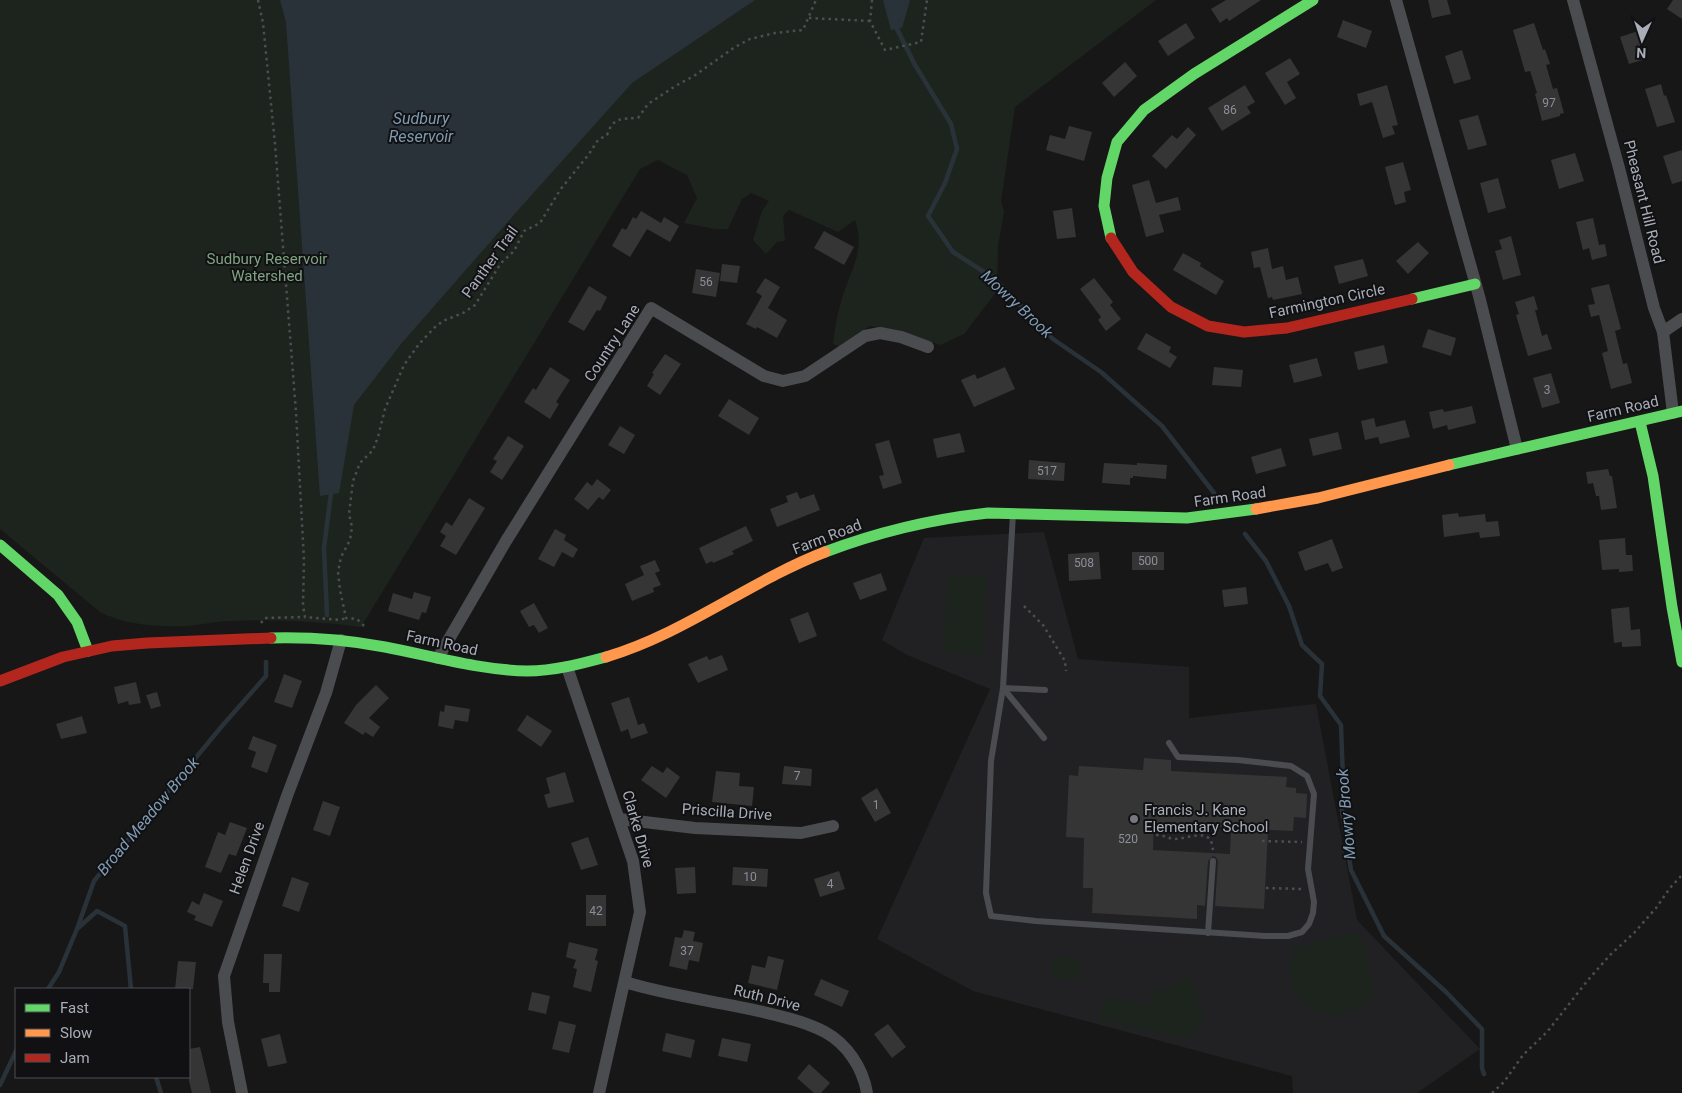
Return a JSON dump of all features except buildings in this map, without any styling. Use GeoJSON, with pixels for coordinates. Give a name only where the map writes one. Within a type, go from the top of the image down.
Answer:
{"type":"FeatureCollection","features":[{"type":"Feature","properties":{"kind":"street","name":"Farmington Circle"},"geometry":{"type":"LineString","coordinates":[[1313,0],[1194,74],[1144,110],[1117,142],[1106,178],[1104,206],[1112,240],[1133,272],[1171,307],[1208,326],[1244,332],[1287,328],[1476,284]]}},
{"type":"Feature","properties":{"kind":"street"},"geometry":{"type":"LineString","coordinates":[[1396,0],[1476,284],[1517,449]]}},
{"type":"Feature","properties":{"kind":"street","name":"Pheasant Hill Road"},"geometry":{"type":"LineString","coordinates":[[1573,0],[1619,168],[1654,308],[1663,332],[1677,412]]}},
{"type":"Feature","properties":{"kind":"street","name":"Country Lane"},"geometry":{"type":"LineString","coordinates":[[438,658],[506,541],[651,308],[764,376],[783,380],[806,376],[865,336],[880,333],[928,347]]}},
{"type":"Feature","properties":{"kind":"street"},"geometry":{"type":"LineString","coordinates":[[1663,332],[1682,319]]}},
{"type":"Feature","properties":{"kind":"street","name":"Farm Road"},"geometry":{"type":"LineString","coordinates":[[0,681],[30,668],[88,651],[127,644],[259,637],[341,640],[489,668],[522,672],[567,667],[619,653],[649,640],[797,564],[859,540],[914,524],[988,512],[1154,518],[1220,515],[1318,498],[1677,412]]}},
{"type":"Feature","properties":{"kind":"street"},"geometry":{"type":"LineString","coordinates":[[1640,422],[1653,476],[1682,662]]}},
{"type":"Feature","properties":{"kind":"street"},"geometry":{"type":"LineString","coordinates":[[0,545],[58,595],[77,622],[88,651]]}},
{"type":"Feature","properties":{"kind":"street","name":"Helen Drive"},"geometry":{"type":"LineString","coordinates":[[242,1093],[228,1022],[224,976],[287,796],[326,693],[341,640]]}},
{"type":"Feature","properties":{"kind":"street","name":"Clarke Drive"},"geometry":{"type":"LineString","coordinates":[[567,667],[633,861],[640,912],[599,1093]]}},
{"type":"Feature","properties":{"kind":"street","name":"Priscilla Drive"},"geometry":{"type":"LineString","coordinates":[[619,819],[694,828],[801,833],[833,826]]}},
{"type":"Feature","properties":{"kind":"street","name":"Ruth Drive"},"geometry":{"type":"LineString","coordinates":[[625,982],[653,990],[788,1018],[826,1032],[849,1052],[864,1079],[866,1093]]}},
{"type":"Feature","properties":{"kind":"lane"},"geometry":{"type":"LineString","coordinates":[[1013,513],[1003,688],[991,770],[986,893],[991,916],[1265,936],[1288,936],[1302,932],[1309,924],[1314,913],[1314,902],[1308,870],[1314,794],[1307,776],[1291,766],[1238,760],[1178,757],[1169,743]]}},
{"type":"Feature","properties":{"kind":"lane"},"geometry":{"type":"LineString","coordinates":[[1003,688],[1045,690]]}},
{"type":"Feature","properties":{"kind":"lane"},"geometry":{"type":"LineString","coordinates":[[1003,688],[1044,738]]}},
{"type":"Feature","properties":{"kind":"lane"},"geometry":{"type":"LineString","coordinates":[[1208,933],[1213,861]]}},
{"type":"Feature","properties":{"kind":"path"},"geometry":{"type":"LineString","coordinates":[[258,0],[264,23],[296,412],[304,560],[304,612],[305,617],[340,620],[346,618],[357,619],[364,626]]}},
{"type":"Feature","properties":{"kind":"path"},"geometry":{"type":"LineString","coordinates":[[816,0],[809,18],[870,21]]}},
{"type":"Feature","properties":{"kind":"path"},"geometry":{"type":"LineString","coordinates":[[872,0],[870,21],[885,50],[921,42],[927,0]]}},
{"type":"Feature","properties":{"kind":"path","name":"Panther Trail"},"geometry":{"type":"LineString","coordinates":[[346,618],[338,572],[341,557],[350,540],[352,527],[349,514],[353,481],[360,463],[373,450],[385,409],[404,365],[419,344],[443,321],[463,313],[475,304],[501,263],[514,250],[524,231],[540,223],[560,190],[590,154],[598,140],[607,135],[610,126],[619,119],[638,118],[648,104],[750,39],[775,33],[802,30],[809,18]]}},
{"type":"Feature","properties":{"kind":"path"},"geometry":{"type":"LineString","coordinates":[[1024,606],[1043,625],[1065,661],[1066,671]]}},
{"type":"Feature","properties":{"kind":"path"},"geometry":{"type":"LineString","coordinates":[[1156,835],[1163,835],[1170,839],[1206,836],[1214,846],[1213,861]]}},
{"type":"Feature","properties":{"kind":"path"},"geometry":{"type":"LineString","coordinates":[[1262,840],[1310,843]]}},
{"type":"Feature","properties":{"kind":"path"},"geometry":{"type":"LineString","coordinates":[[1492,1093],[1504,1082],[1523,1056],[1547,1032],[1610,955],[1634,933],[1656,908],[1682,875]]}},
{"type":"Feature","properties":{"kind":"path"},"geometry":{"type":"LineString","coordinates":[[1266,888],[1311,890]]}},
{"type":"Feature","properties":{"kind":"shaded area","name":"Francis J. Kane Elementary School"},"geometry":{"type":"Polygon","coordinates":[[[1044,532],[1078,659],[1189,667],[1189,718],[1316,704],[1357,920],[1480,1049],[1417,1093],[1293,1093],[1292,1076],[973,991],[877,939],[990,689],[907,655],[882,640],[924,538],[1044,532]]]}},
{"type":"Feature","properties":{"kind":"green space","name":"Sudbury Reservoir Watershed"},"geometry":{"type":"Polygon","coordinates":[[[0,0],[1156,0],[1015,107],[1001,201],[1004,212],[998,246],[997,291],[964,334],[940,345],[897,330],[869,326],[843,348],[833,344],[843,295],[855,264],[859,243],[855,220],[838,232],[789,210],[783,216],[785,241],[777,242],[766,254],[753,240],[762,211],[769,201],[751,193],[742,199],[728,229],[715,229],[684,223],[697,198],[687,175],[658,160],[640,169],[361,627],[280,620],[225,621],[186,626],[164,626],[120,620],[100,612],[0,529],[0,0]]]}},
{"type":"Feature","properties":{"kind":"green space"},"geometry":{"type":"Polygon","coordinates":[[[947,575],[987,577],[983,655],[943,653],[947,575]]]}},
{"type":"Feature","properties":{"kind":"green space"},"geometry":{"type":"Polygon","coordinates":[[[1355,932],[1360,935],[1363,941],[1376,995],[1360,1007],[1343,1014],[1327,1014],[1312,1009],[1300,999],[1292,986],[1290,968],[1294,948],[1355,932]]]}},
{"type":"Feature","properties":{"kind":"green space"},"geometry":{"type":"Polygon","coordinates":[[[1052,956],[1081,958],[1079,980],[1050,977],[1052,956]]]}},
{"type":"Feature","properties":{"kind":"green space"},"geometry":{"type":"Polygon","coordinates":[[[1189,975],[1195,988],[1204,1020],[1196,1034],[1183,1037],[1161,1034],[1098,1019],[1104,996],[1148,1006],[1154,991],[1174,986],[1189,975]]]}},
{"type":"Feature","properties":{"kind":"water","name":"Sudbury Reservoir"},"geometry":{"type":"Polygon","coordinates":[[[280,0],[755,0],[632,83],[519,209],[401,344],[354,405],[339,493],[320,496],[286,22],[280,0]]]}},
{"type":"Feature","properties":{"kind":"water"},"geometry":{"type":"Polygon","coordinates":[[[883,0],[910,0],[902,28],[891,30],[883,0]]]}},
{"type":"Feature","properties":{"kind":"waterway","name":"Mowry Brook"},"geometry":{"type":"LineString","coordinates":[[897,29],[915,65],[951,124],[957,149],[945,183],[928,216],[953,252],[995,279],[1053,339],[1101,372],[1162,426],[1214,493]]}},
{"type":"Feature","properties":{"kind":"waterway","name":"Broad Meadow Brook"},"geometry":{"type":"LineString","coordinates":[[327,615],[324,548],[331,493]]}},
{"type":"Feature","properties":{"kind":"waterway","name":"Mowry Brook"},"geometry":{"type":"LineString","coordinates":[[1245,534],[1266,561],[1289,606],[1302,645],[1322,664],[1320,696],[1341,725],[1342,811],[1351,870],[1384,936],[1446,992],[1482,1029],[1482,1068],[1484,1074]]}},
{"type":"Feature","properties":{"kind":"waterway","name":"Broad Meadow Brook"},"geometry":{"type":"LineString","coordinates":[[131,988],[125,926],[97,911],[77,929],[94,881],[222,726],[266,676],[266,662]]}},
{"type":"Feature","properties":{"kind":"waterway"},"geometry":{"type":"LineString","coordinates":[[49,988],[59,972],[77,929]]}},
{"type":"Feature","properties":{"kind":"waterway"},"geometry":{"type":"LineString","coordinates":[[0,1085],[15,1053]]}},
{"type":"Feature","properties":{"kind":"waterway","name":"Broad Meadow Brook"},"geometry":{"type":"LineString","coordinates":[[156,1078],[161,1093]]}},
{"type":"Feature","properties":{"kind":"traffic: fast"},"geometry":{"type":"LineString","coordinates":[[1111,238],[1104,206],[1107,178],[1117,142],[1144,110],[1194,74],[1313,0]]}},
{"type":"Feature","properties":{"kind":"traffic: fast"},"geometry":{"type":"LineString","coordinates":[[1412,299],[1475,284]]}},
{"type":"Feature","properties":{"kind":"traffic: fast"},"geometry":{"type":"LineString","coordinates":[[1449,465],[1682,411]]}},
{"type":"Feature","properties":{"kind":"traffic: fast"},"geometry":{"type":"LineString","coordinates":[[1640,422],[1653,476],[1682,662]]}},
{"type":"Feature","properties":{"kind":"traffic: fast"},"geometry":{"type":"LineString","coordinates":[[825,552],[905,527],[988,513],[1187,518],[1256,509]]}},
{"type":"Feature","properties":{"kind":"traffic: fast"},"geometry":{"type":"LineString","coordinates":[[0,545],[58,595],[77,622],[88,651]]}},
{"type":"Feature","properties":{"kind":"traffic: fast"},"geometry":{"type":"LineString","coordinates":[[271,638],[357,642],[473,665],[509,670],[547,670],[577,665],[606,657]]}},
{"type":"Feature","properties":{"kind":"traffic: slow"},"geometry":{"type":"LineString","coordinates":[[1256,509],[1318,498],[1449,465]]}},
{"type":"Feature","properties":{"kind":"traffic: slow"},"geometry":{"type":"LineString","coordinates":[[606,657],[663,635],[770,577],[825,552]]}},
{"type":"Feature","properties":{"kind":"traffic: jam"},"geometry":{"type":"LineString","coordinates":[[1111,238],[1133,272],[1171,307],[1208,326],[1244,332],[1287,328],[1412,299]]}},
{"type":"Feature","properties":{"kind":"traffic: jam"},"geometry":{"type":"LineString","coordinates":[[0,681],[63,657],[112,646],[271,638]]}},
{"type":"Feature","properties":{"kind":"place","name":"Francis J. Kane Elementary School"},"geometry":{"type":"Point","coordinates":[1134,819]}}]}
